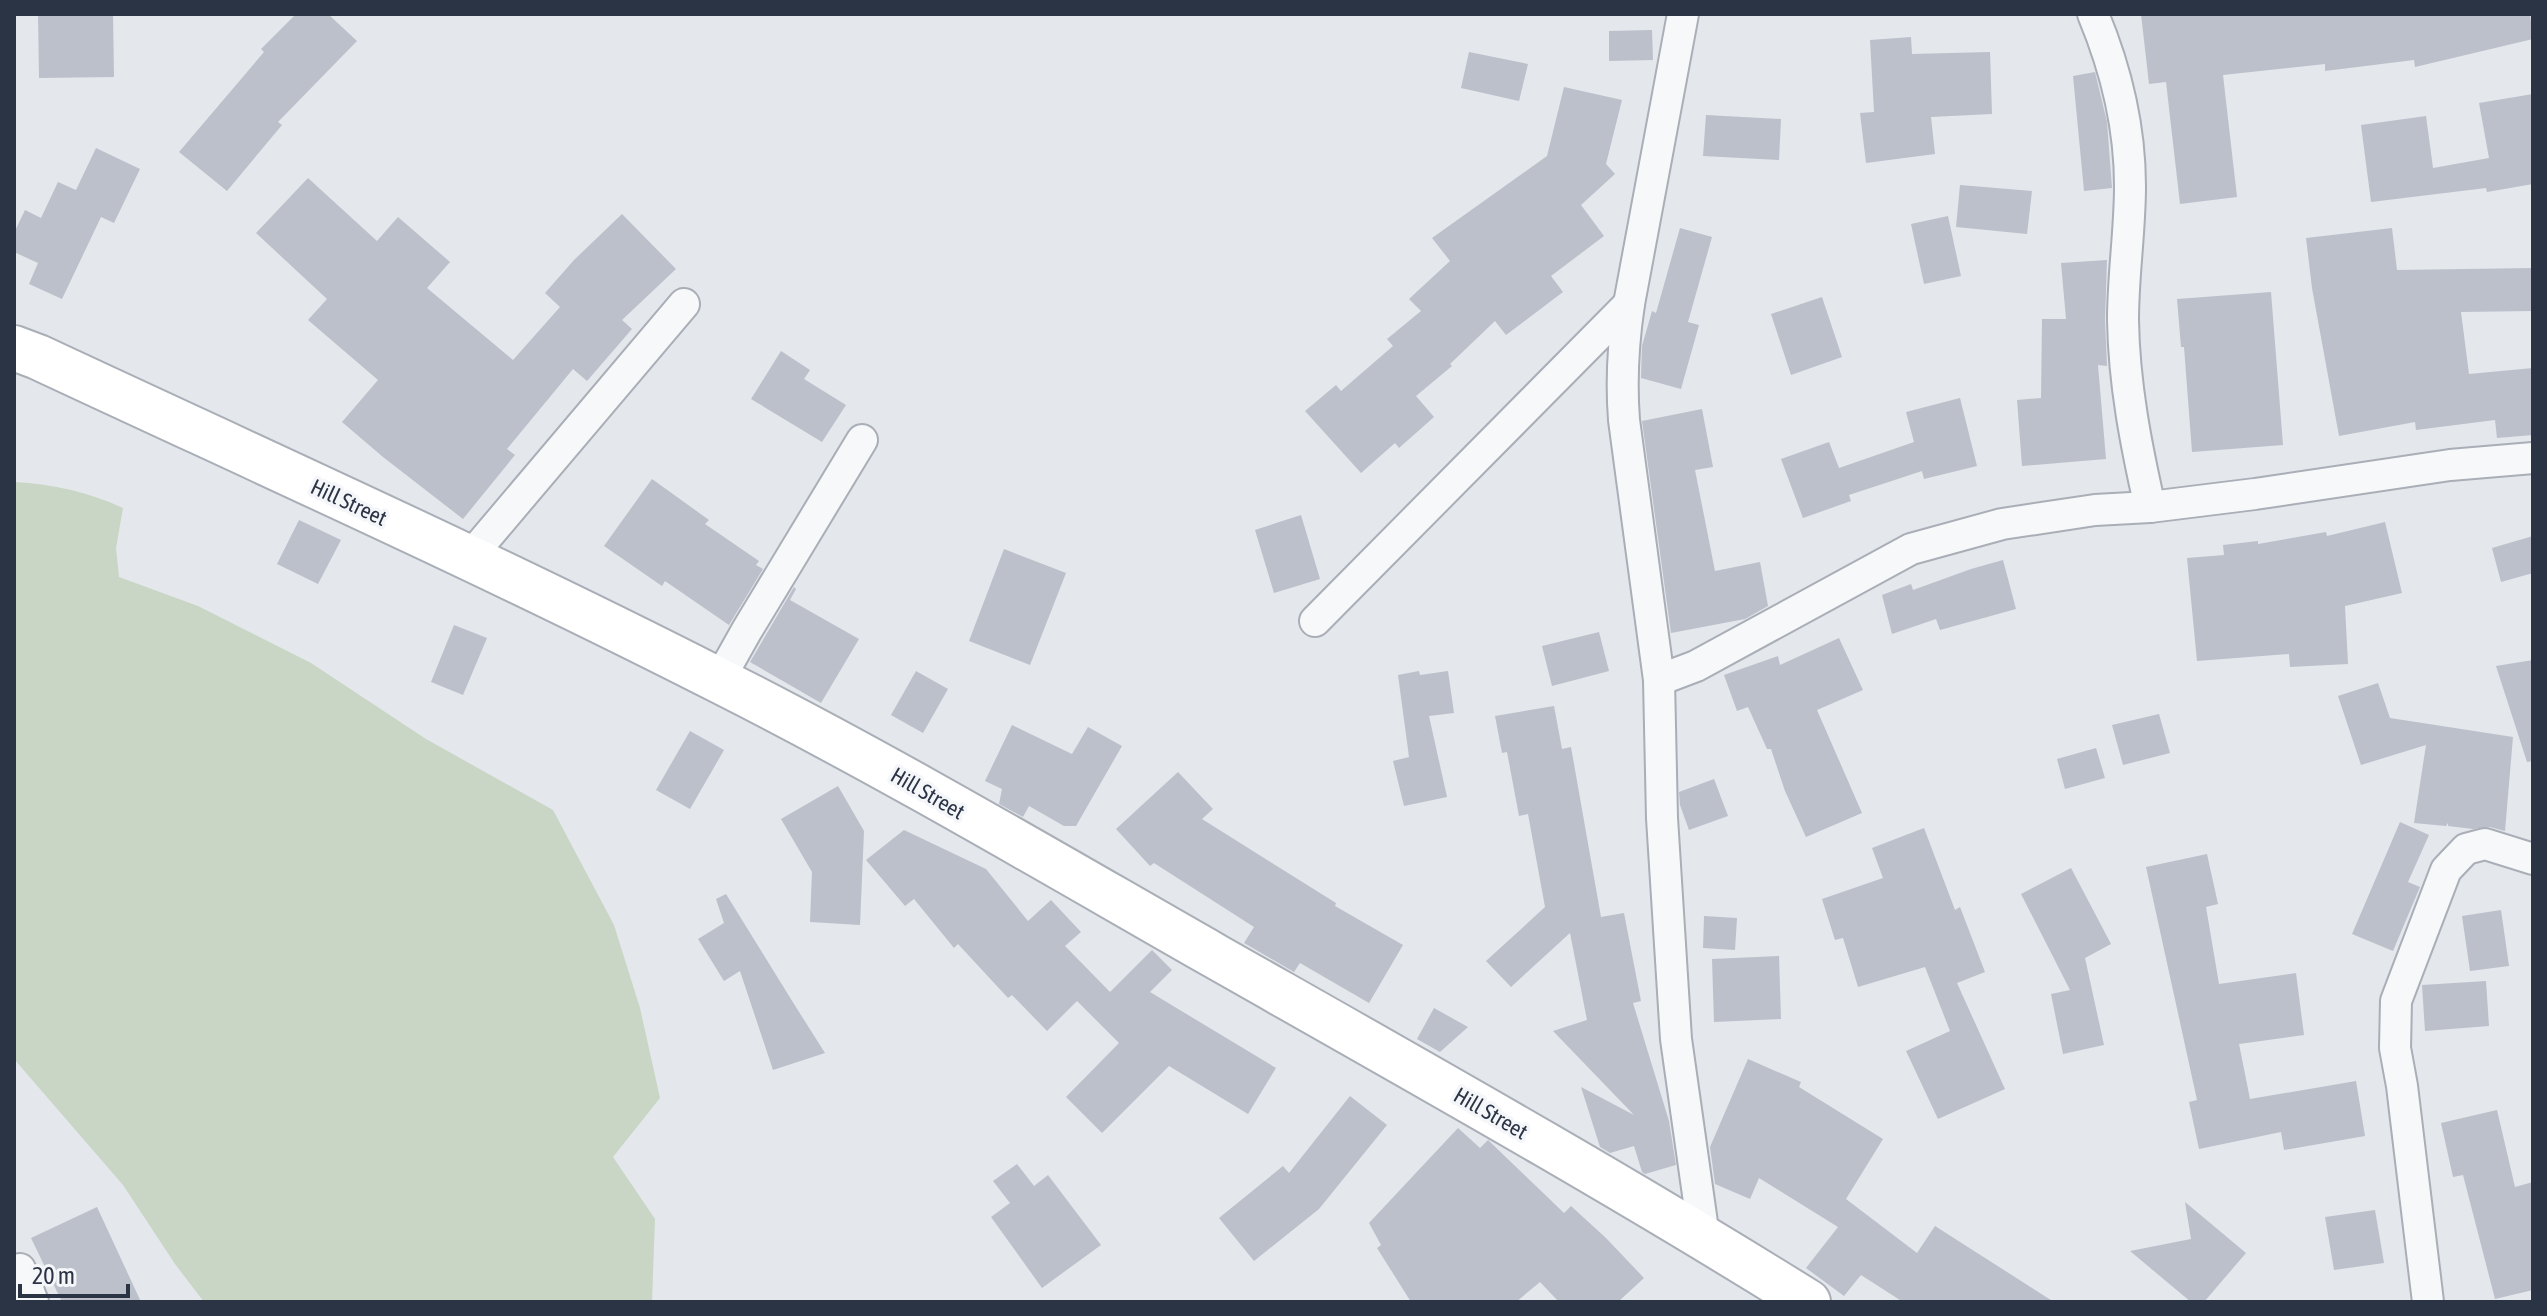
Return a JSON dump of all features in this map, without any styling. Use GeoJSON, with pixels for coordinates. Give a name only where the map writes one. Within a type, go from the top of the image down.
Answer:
{"type":"FeatureCollection","features":[{"type":"Feature","properties":{"kind":"main road","name":"Hill Street"},"geometry":{"type":"LineString","coordinates":[[14,348],[469,558],[719,680],[874,762],[1533,1136],[1808,1302]]}},
{"type":"Feature","properties":{"kind":"street"},"geometry":{"type":"LineString","coordinates":[[1683,14],[1629,304],[1621,381],[1659,680],[1662,818],[1676,1039],[1704,1237]]}},
{"type":"Feature","properties":{"kind":"street"},"geometry":{"type":"LineString","coordinates":[[2093,14],[2114,70],[2129,145],[2130,187],[2123,319],[2125,366],[2135,441],[2150,507]]}},
{"type":"Feature","properties":{"kind":"street"},"geometry":{"type":"LineString","coordinates":[[469,558],[684,304]]}},
{"type":"Feature","properties":{"kind":"street"},"geometry":{"type":"LineString","coordinates":[[1315,621],[1629,304]]}},
{"type":"Feature","properties":{"kind":"street"},"geometry":{"type":"LineString","coordinates":[[719,680],[862,440]]}},
{"type":"Feature","properties":{"kind":"street"},"geometry":{"type":"LineString","coordinates":[[1659,680],[1696,666],[1911,549],[2002,524],[2095,510],[2150,507],[2450,465],[2533,458]]}},
{"type":"Feature","properties":{"kind":"street"},"geometry":{"type":"LineString","coordinates":[[2428,1302],[2395,1048],[2396,1001],[2446,870],[2466,849],[2485,844],[2533,859]]}},
{"type":"Feature","properties":{"kind":"street"},"geometry":{"type":"LineString","coordinates":[[20,1269],[33,1302]]}},
{"type":"Feature","properties":{"kind":"green space"},"geometry":{"type":"Polygon","coordinates":[[[15,482],[70,490],[123,508],[116,548],[119,577],[198,606],[311,663],[426,739],[553,810],[614,925],[640,1008],[660,1098],[613,1157],[655,1219],[652,1302],[204,1302],[123,1185],[14,1059],[15,482]]]}},
{"type":"Feature","properties":{"kind":"building"},"geometry":{"type":"Polygon","coordinates":[[[38,14],[113,14],[114,77],[39,78],[38,14]]]}},
{"type":"Feature","properties":{"kind":"building"},"geometry":{"type":"Polygon","coordinates":[[[296,14],[328,14],[357,41],[278,122],[282,125],[227,191],[179,152],[264,52],[261,49],[296,14]]]}},
{"type":"Feature","properties":{"kind":"building"},"geometry":{"type":"Polygon","coordinates":[[[2141,14],[2530,14],[2533,39],[2415,67],[2414,60],[2325,71],[2325,64],[2223,75],[2237,197],[2180,204],[2166,82],[2149,84],[2141,14]]]}},
{"type":"Feature","properties":{"kind":"building"},"geometry":{"type":"Polygon","coordinates":[[[1652,30],[1653,60],[1609,61],[1609,31],[1652,30]]]}},
{"type":"Feature","properties":{"kind":"building"},"geometry":{"type":"Polygon","coordinates":[[[1911,37],[1912,54],[1990,52],[1992,114],[1931,117],[1935,154],[1866,163],[1860,113],[1874,112],[1870,40],[1911,37]]]}},
{"type":"Feature","properties":{"kind":"building"},"geometry":{"type":"Polygon","coordinates":[[[1469,52],[1528,64],[1519,101],[1461,88],[1469,52]]]}},
{"type":"Feature","properties":{"kind":"building"},"geometry":{"type":"Polygon","coordinates":[[[2095,72],[2107,122],[2112,188],[2084,191],[2073,76],[2095,72]]]}},
{"type":"Feature","properties":{"kind":"building"},"geometry":{"type":"Polygon","coordinates":[[[1564,87],[1622,100],[1606,164],[1615,174],[1581,205],[1604,236],[1551,276],[1563,292],[1506,335],[1495,321],[1450,364],[1452,366],[1416,396],[1434,417],[1399,448],[1395,443],[1361,473],[1305,411],[1336,385],[1341,391],[1393,346],[1387,339],[1421,311],[1409,299],[1450,261],[1432,238],[1547,156],[1564,87]]]}},
{"type":"Feature","properties":{"kind":"building"},"geometry":{"type":"Polygon","coordinates":[[[2533,94],[2533,184],[2487,192],[2486,188],[2371,202],[2361,125],[2426,116],[2433,168],[2489,158],[2479,103],[2533,94]]]}},
{"type":"Feature","properties":{"kind":"building"},"geometry":{"type":"Polygon","coordinates":[[[1706,115],[1781,119],[1779,160],[1703,156],[1706,115]]]}},
{"type":"Feature","properties":{"kind":"building"},"geometry":{"type":"Polygon","coordinates":[[[96,148],[140,169],[114,223],[101,217],[62,299],[29,284],[38,263],[14,252],[14,233],[25,210],[41,218],[58,182],[76,190],[96,148]]]}},
{"type":"Feature","properties":{"kind":"building"},"geometry":{"type":"Polygon","coordinates":[[[308,178],[377,241],[398,217],[450,262],[427,288],[513,360],[560,307],[545,293],[622,214],[676,269],[622,320],[632,329],[587,381],[573,369],[507,449],[515,455],[463,519],[342,422],[378,380],[308,320],[327,299],[256,233],[308,178]]]}},
{"type":"Feature","properties":{"kind":"building"},"geometry":{"type":"Polygon","coordinates":[[[1960,185],[2032,191],[2027,234],[1956,227],[1960,185]]]}},
{"type":"Feature","properties":{"kind":"building"},"geometry":{"type":"Polygon","coordinates":[[[1948,216],[1961,276],[1924,284],[1911,224],[1948,216]]]}},
{"type":"Feature","properties":{"kind":"building"},"geometry":{"type":"Polygon","coordinates":[[[1680,228],[1712,237],[1688,322],[1699,325],[1681,389],[1641,378],[1642,346],[1652,311],[1656,313],[1680,228]]]}},
{"type":"Feature","properties":{"kind":"building"},"geometry":{"type":"Polygon","coordinates":[[[2392,228],[2397,270],[2533,268],[2533,311],[2461,312],[2469,374],[2533,368],[2533,435],[2497,438],[2495,420],[2416,430],[2415,422],[2339,436],[2306,238],[2392,228]]]}},
{"type":"Feature","properties":{"kind":"building"},"geometry":{"type":"Polygon","coordinates":[[[2107,260],[2107,366],[2098,365],[2106,459],[2022,466],[2017,400],[2041,398],[2042,319],[2066,319],[2061,263],[2107,260]]]}},
{"type":"Feature","properties":{"kind":"building"},"geometry":{"type":"Polygon","coordinates":[[[2271,292],[2283,445],[2192,452],[2177,299],[2271,292]]]}},
{"type":"Feature","properties":{"kind":"building"},"geometry":{"type":"Polygon","coordinates":[[[1822,297],[1842,357],[1791,375],[1771,314],[1822,297]]]}},
{"type":"Feature","properties":{"kind":"building"},"geometry":{"type":"Polygon","coordinates":[[[781,351],[810,370],[804,379],[846,405],[822,442],[751,399],[781,351]]]}},
{"type":"Feature","properties":{"kind":"building"},"geometry":{"type":"Polygon","coordinates":[[[1960,398],[1977,466],[1924,479],[1922,471],[1849,495],[1851,501],[1803,518],[1781,459],[1829,442],[1839,468],[1914,442],[1906,412],[1960,398]]]}},
{"type":"Feature","properties":{"kind":"building"},"geometry":{"type":"Polygon","coordinates":[[[1702,409],[1713,467],[1695,470],[1715,571],[1760,562],[1768,606],[1745,619],[1671,633],[1642,421],[1702,409]]]}},
{"type":"Feature","properties":{"kind":"building"},"geometry":{"type":"Polygon","coordinates":[[[652,479],[709,520],[705,524],[759,561],[756,565],[763,569],[729,625],[665,581],[662,586],[604,546],[652,479]]]}},
{"type":"Feature","properties":{"kind":"building"},"geometry":{"type":"Polygon","coordinates":[[[1301,515],[1320,579],[1274,593],[1255,530],[1301,515]]]}},
{"type":"Feature","properties":{"kind":"building"},"geometry":{"type":"Polygon","coordinates":[[[299,520],[341,540],[318,584],[277,564],[299,520]]]}},
{"type":"Feature","properties":{"kind":"building"},"geometry":{"type":"Polygon","coordinates":[[[2385,522],[2402,593],[2345,606],[2348,664],[2290,667],[2289,654],[2197,661],[2187,558],[2224,555],[2223,545],[2258,541],[2258,544],[2326,532],[2327,536],[2385,522]]]}},
{"type":"Feature","properties":{"kind":"building"},"geometry":{"type":"Polygon","coordinates":[[[2533,536],[2533,573],[2501,582],[2492,548],[2533,536]]]}},
{"type":"Feature","properties":{"kind":"building"},"geometry":{"type":"Polygon","coordinates":[[[1004,549],[1066,573],[1030,665],[969,641],[1004,549]]]}},
{"type":"Feature","properties":{"kind":"building"},"geometry":{"type":"Polygon","coordinates":[[[2003,560],[2016,609],[1940,630],[1936,619],[1892,634],[1882,595],[1911,584],[1913,590],[2003,560]]]}},
{"type":"Feature","properties":{"kind":"building"},"geometry":{"type":"Polygon","coordinates":[[[794,587],[796,589],[790,600],[859,639],[821,703],[750,662],[794,587]]]}},
{"type":"Feature","properties":{"kind":"building"},"geometry":{"type":"Polygon","coordinates":[[[454,625],[487,638],[463,695],[431,682],[454,625]]]}},
{"type":"Feature","properties":{"kind":"building"},"geometry":{"type":"Polygon","coordinates":[[[1599,632],[1609,671],[1552,686],[1542,646],[1599,632]]]}},
{"type":"Feature","properties":{"kind":"building"},"geometry":{"type":"Polygon","coordinates":[[[1839,638],[1863,690],[1817,710],[1862,813],[1806,837],[1785,791],[1771,749],[1767,749],[1748,707],[1737,711],[1724,675],[1778,656],[1780,665],[1839,638]]]}},
{"type":"Feature","properties":{"kind":"building"},"geometry":{"type":"Polygon","coordinates":[[[2533,660],[2533,761],[2527,762],[2496,666],[2533,660]]]}},
{"type":"Feature","properties":{"kind":"building"},"geometry":{"type":"Polygon","coordinates":[[[916,671],[948,689],[923,733],[891,715],[916,671]]]}},
{"type":"Feature","properties":{"kind":"building"},"geometry":{"type":"Polygon","coordinates":[[[1419,671],[1420,675],[1448,671],[1454,713],[1429,716],[1447,797],[1404,806],[1393,761],[1409,757],[1398,675],[1419,671]]]}},
{"type":"Feature","properties":{"kind":"building"},"geometry":{"type":"Polygon","coordinates":[[[2378,683],[2390,718],[2513,737],[2505,831],[2490,827],[2473,829],[2448,826],[2448,823],[2446,826],[2414,823],[2426,745],[2361,765],[2338,696],[2378,683]]]}},
{"type":"Feature","properties":{"kind":"building"},"geometry":{"type":"Polygon","coordinates":[[[1554,706],[1562,749],[1571,747],[1601,917],[1624,913],[1641,1001],[1633,1003],[1669,1121],[1676,1165],[1645,1174],[1634,1146],[1610,1153],[1600,1147],[1581,1087],[1634,1115],[1553,1031],[1587,1020],[1570,933],[1511,987],[1486,961],[1545,907],[1528,814],[1519,816],[1507,752],[1502,753],[1495,716],[1554,706]]]}},
{"type":"Feature","properties":{"kind":"building"},"geometry":{"type":"Polygon","coordinates":[[[2159,714],[2170,753],[2123,765],[2112,725],[2159,714]]]}},
{"type":"Feature","properties":{"kind":"building"},"geometry":{"type":"Polygon","coordinates":[[[1012,725],[1072,754],[1088,727],[1122,746],[1076,826],[1064,826],[1029,806],[1023,817],[999,804],[1002,789],[985,781],[1012,725]]]}},
{"type":"Feature","properties":{"kind":"building"},"geometry":{"type":"Polygon","coordinates":[[[690,731],[724,750],[690,809],[656,790],[690,731]]]}},
{"type":"Feature","properties":{"kind":"building"},"geometry":{"type":"Polygon","coordinates":[[[2096,748],[2105,778],[2065,789],[2057,759],[2096,748]]]}},
{"type":"Feature","properties":{"kind":"building"},"geometry":{"type":"Polygon","coordinates":[[[1178,772],[1213,809],[1202,819],[1336,903],[1335,906],[1403,945],[1369,1003],[1300,963],[1294,972],[1244,943],[1254,927],[1154,863],[1150,866],[1116,829],[1178,772]]]}},
{"type":"Feature","properties":{"kind":"building"},"geometry":{"type":"Polygon","coordinates":[[[1714,779],[1728,816],[1689,830],[1679,792],[1714,779]]]}},
{"type":"Feature","properties":{"kind":"building"},"geometry":{"type":"Polygon","coordinates":[[[838,786],[864,831],[860,925],[810,922],[812,872],[781,819],[838,786]]]}},
{"type":"Feature","properties":{"kind":"building"},"geometry":{"type":"Polygon","coordinates":[[[2400,822],[2429,835],[2408,882],[2420,887],[2393,951],[2352,934],[2400,822]]]}},
{"type":"Feature","properties":{"kind":"building"},"geometry":{"type":"Polygon","coordinates":[[[1924,828],[1955,910],[1960,907],[1985,972],[1957,983],[2005,1089],[1938,1119],[1906,1051],[1950,1031],[1925,967],[1858,987],[1843,938],[1835,940],[1822,899],[1883,878],[1872,848],[1924,828]]]}},
{"type":"Feature","properties":{"kind":"building"},"geometry":{"type":"Polygon","coordinates":[[[904,830],[986,869],[1028,921],[1051,900],[1081,932],[1065,946],[1110,992],[1152,950],[1172,970],[1150,992],[1276,1068],[1248,1114],[1169,1066],[1102,1133],[1066,1097],[1119,1043],[1077,1001],[1047,1031],[1012,995],[1008,998],[958,944],[954,948],[914,899],[905,906],[866,860],[904,830]]]}},
{"type":"Feature","properties":{"kind":"building"},"geometry":{"type":"Polygon","coordinates":[[[2207,854],[2218,904],[2206,907],[2219,984],[2296,973],[2304,1035],[2239,1044],[2250,1099],[2356,1081],[2365,1136],[2284,1150],[2281,1132],[2199,1149],[2189,1102],[2197,1100],[2146,867],[2207,854]]]}},
{"type":"Feature","properties":{"kind":"building"},"geometry":{"type":"Polygon","coordinates":[[[2071,868],[2111,944],[2085,958],[2104,1045],[2063,1054],[2051,994],[2070,990],[2021,894],[2071,868]]]}},
{"type":"Feature","properties":{"kind":"building"},"geometry":{"type":"Polygon","coordinates":[[[726,894],[825,1053],[773,1070],[740,971],[724,981],[698,939],[724,923],[716,899],[726,894]]]}},
{"type":"Feature","properties":{"kind":"building"},"geometry":{"type":"Polygon","coordinates":[[[2501,910],[2509,966],[2470,971],[2462,916],[2501,910]]]}},
{"type":"Feature","properties":{"kind":"building"},"geometry":{"type":"Polygon","coordinates":[[[1704,916],[1737,918],[1735,950],[1703,948],[1704,916]]]}},
{"type":"Feature","properties":{"kind":"building"},"geometry":{"type":"Polygon","coordinates":[[[1779,956],[1781,1019],[1714,1022],[1712,959],[1779,956]]]}},
{"type":"Feature","properties":{"kind":"building"},"geometry":{"type":"Polygon","coordinates":[[[2486,981],[2489,1026],[2425,1031],[2422,985],[2486,981]]]}},
{"type":"Feature","properties":{"kind":"building"},"geometry":{"type":"Polygon","coordinates":[[[1434,1008],[1468,1027],[1440,1052],[1417,1039],[1434,1008]]]}},
{"type":"Feature","properties":{"kind":"building"},"geometry":{"type":"Polygon","coordinates":[[[1748,1059],[1801,1082],[1799,1087],[1883,1139],[1846,1199],[1917,1253],[1935,1226],[2054,1302],[1903,1302],[1861,1275],[1844,1296],[1806,1268],[1838,1227],[1759,1178],[1750,1199],[1715,1184],[1710,1147],[1748,1059]]]}},
{"type":"Feature","properties":{"kind":"building"},"geometry":{"type":"Polygon","coordinates":[[[1350,1096],[1387,1125],[1319,1209],[1254,1261],[1219,1218],[1283,1166],[1289,1173],[1350,1096]]]}},
{"type":"Feature","properties":{"kind":"building"},"geometry":{"type":"Polygon","coordinates":[[[2497,1110],[2515,1187],[2533,1182],[2533,1290],[2495,1299],[2463,1175],[2453,1177],[2441,1123],[2497,1110]]]}},
{"type":"Feature","properties":{"kind":"building"},"geometry":{"type":"Polygon","coordinates":[[[1458,1128],[1480,1148],[1488,1140],[1564,1213],[1571,1206],[1644,1278],[1618,1302],[1559,1302],[1540,1282],[1516,1302],[1411,1302],[1377,1248],[1381,1245],[1369,1223],[1458,1128]]]}},
{"type":"Feature","properties":{"kind":"building"},"geometry":{"type":"Polygon","coordinates":[[[1017,1164],[1034,1186],[1048,1175],[1101,1245],[1042,1288],[991,1217],[1010,1203],[993,1181],[1017,1164]]]}},
{"type":"Feature","properties":{"kind":"building"},"geometry":{"type":"Polygon","coordinates":[[[2185,1202],[2246,1253],[2204,1302],[2191,1302],[2130,1251],[2191,1239],[2185,1202]]]}},
{"type":"Feature","properties":{"kind":"building"},"geometry":{"type":"Polygon","coordinates":[[[97,1207],[141,1302],[62,1302],[31,1238],[97,1207]]]}},
{"type":"Feature","properties":{"kind":"building"},"geometry":{"type":"Polygon","coordinates":[[[2375,1210],[2384,1263],[2334,1270],[2325,1217],[2375,1210]]]}}]}
